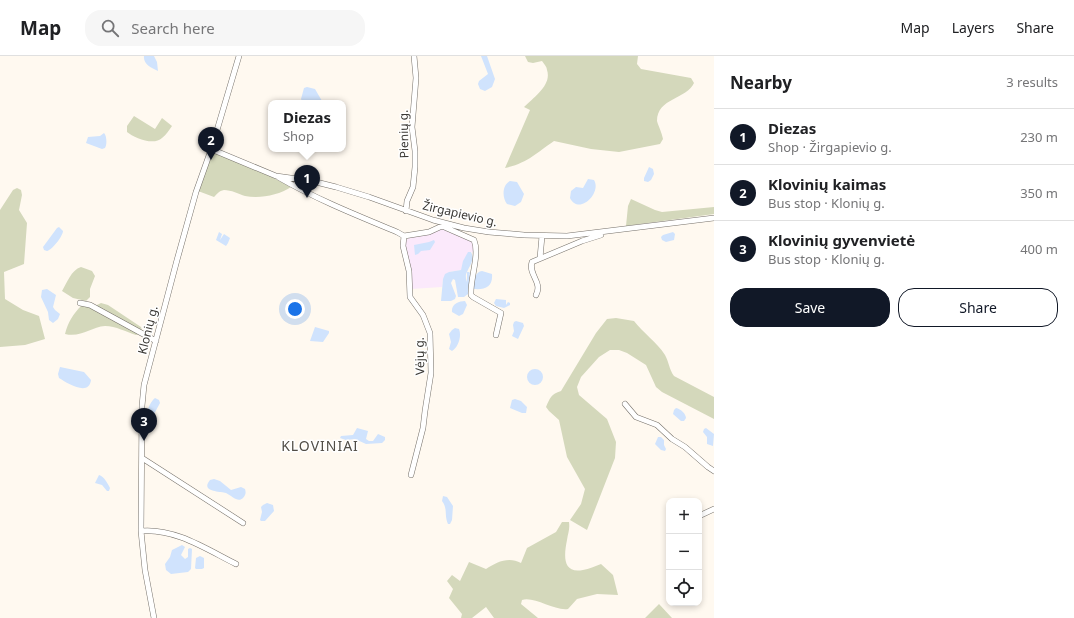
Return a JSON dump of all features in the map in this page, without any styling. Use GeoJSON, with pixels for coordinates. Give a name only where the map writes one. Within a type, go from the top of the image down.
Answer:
{"type":"FeatureCollection","features":[{"type":"Feature","properties":{"kind":"street","name":"Klonių g."},"geometry":{"type":"LineString","coordinates":[[154,618],[145,570],[141,531],[140,496],[142,406],[144,385],[196,192],[211,149],[239,56]]}},
{"type":"Feature","properties":{"kind":"street","name":"Pienių g."},"geometry":{"type":"LineString","coordinates":[[406,211],[407,200],[413,186],[415,167],[412,127],[416,78],[414,56]]}},
{"type":"Feature","properties":{"kind":"street","name":"Žirgapievio g."},"geometry":{"type":"LineString","coordinates":[[211,149],[276,176],[301,179],[355,192],[442,225],[489,232],[542,236],[580,235],[714,218]]}},
{"type":"Feature","properties":{"kind":"street"},"geometry":{"type":"LineString","coordinates":[[276,176],[298,189],[404,236],[429,232],[442,225],[474,240],[476,244],[471,295],[501,313],[496,335]]}},
{"type":"Feature","properties":{"kind":"street"},"geometry":{"type":"LineString","coordinates":[[298,189],[301,179]]}},
{"type":"Feature","properties":{"kind":"street"},"geometry":{"type":"LineString","coordinates":[[536,296],[539,290],[531,264],[535,260],[601,235]]}},
{"type":"Feature","properties":{"kind":"street","name":"Vėjų g."},"geometry":{"type":"LineString","coordinates":[[404,236],[403,246],[409,271],[410,297],[423,315],[430,333],[431,379],[423,428],[411,475]]}},
{"type":"Feature","properties":{"kind":"street"},"geometry":{"type":"LineString","coordinates":[[540,258],[542,236]]}},
{"type":"Feature","properties":{"kind":"street"},"geometry":{"type":"LineString","coordinates":[[80,303],[90,305],[156,341]]}},
{"type":"Feature","properties":{"kind":"street"},"geometry":{"type":"LineString","coordinates":[[625,404],[636,417],[657,425],[672,439],[714,471]]}},
{"type":"Feature","properties":{"kind":"street"},"geometry":{"type":"LineString","coordinates":[[142,458],[244,523]]}},
{"type":"Feature","properties":{"kind":"street"},"geometry":{"type":"LineString","coordinates":[[702,515],[714,509]]}},
{"type":"Feature","properties":{"kind":"street"},"geometry":{"type":"LineString","coordinates":[[141,531],[152,530],[174,535],[192,542],[236,564]]}},
{"type":"Feature","properties":{"kind":"shaded area"},"geometry":{"type":"Polygon","coordinates":[[[442,229],[473,241],[474,253],[471,252],[461,270],[449,272],[443,279],[442,287],[411,289],[405,246],[406,241],[409,237],[442,229]]]}},
{"type":"Feature","properties":{"kind":"green space"},"geometry":{"type":"Polygon","coordinates":[[[525,56],[638,56],[637,64],[641,69],[691,78],[694,83],[685,92],[667,103],[658,113],[657,121],[663,139],[660,144],[619,152],[591,149],[554,141],[526,160],[505,168],[530,110],[524,107],[545,86],[547,81],[548,75],[542,61],[533,63],[528,62],[525,56]]]}},
{"type":"Feature","properties":{"kind":"green space"},"geometry":{"type":"Polygon","coordinates":[[[134,116],[155,129],[162,118],[172,126],[162,138],[158,140],[144,140],[134,137],[127,132],[127,126],[134,116]]]}},
{"type":"Feature","properties":{"kind":"green space"},"geometry":{"type":"Polygon","coordinates":[[[212,153],[216,153],[266,174],[291,187],[275,194],[263,197],[245,196],[232,191],[224,190],[219,192],[214,197],[198,191],[212,153]]]}},
{"type":"Feature","properties":{"kind":"green space"},"geometry":{"type":"Polygon","coordinates":[[[17,188],[21,190],[22,195],[19,210],[27,223],[24,264],[4,272],[5,299],[23,310],[39,316],[45,339],[25,345],[0,347],[0,210],[13,190],[17,188]]]}},
{"type":"Feature","properties":{"kind":"green space"},"geometry":{"type":"Polygon","coordinates":[[[631,199],[662,212],[714,207],[714,214],[626,226],[628,206],[631,199]]]}},
{"type":"Feature","properties":{"kind":"green space"},"geometry":{"type":"Polygon","coordinates":[[[81,267],[92,271],[95,276],[90,289],[90,297],[86,301],[73,298],[62,291],[72,274],[81,267]]]}},
{"type":"Feature","properties":{"kind":"green space"},"geometry":{"type":"Polygon","coordinates":[[[101,303],[108,305],[141,327],[142,331],[136,335],[117,328],[105,326],[76,335],[65,334],[71,318],[82,305],[93,307],[101,303]]]}},
{"type":"Feature","properties":{"kind":"green space"},"geometry":{"type":"Polygon","coordinates":[[[616,318],[634,321],[662,350],[674,376],[714,397],[714,419],[662,392],[656,387],[646,365],[627,353],[619,350],[610,350],[599,357],[581,377],[577,387],[579,395],[607,419],[616,442],[615,458],[587,530],[570,520],[581,504],[585,489],[567,457],[559,420],[546,407],[551,397],[561,391],[596,333],[607,319],[616,318]]]}},
{"type":"Feature","properties":{"kind":"green space"},"geometry":{"type":"Polygon","coordinates":[[[562,522],[569,522],[565,552],[568,566],[571,569],[585,570],[601,564],[613,575],[618,595],[597,594],[577,599],[568,609],[557,608],[527,599],[522,600],[521,604],[538,618],[494,618],[486,607],[472,618],[461,618],[462,614],[449,598],[453,589],[447,581],[452,575],[460,581],[469,562],[486,569],[494,564],[507,560],[521,563],[527,548],[556,532],[562,522]]]}},
{"type":"Feature","properties":{"kind":"green space"},"geometry":{"type":"Polygon","coordinates":[[[659,604],[672,618],[645,618],[659,604]]]}},
{"type":"Feature","properties":{"kind":"water"},"geometry":{"type":"Polygon","coordinates":[[[144,56],[154,56],[157,62],[158,71],[146,63],[144,56]]]}},
{"type":"Feature","properties":{"kind":"water"},"geometry":{"type":"Polygon","coordinates":[[[481,56],[487,56],[495,79],[492,87],[485,91],[480,89],[478,84],[479,81],[488,74],[481,56]]]}},
{"type":"Feature","properties":{"kind":"water"},"geometry":{"type":"Polygon","coordinates":[[[307,87],[315,89],[321,100],[302,100],[304,88],[307,87]]]}},
{"type":"Feature","properties":{"kind":"water"},"geometry":{"type":"Polygon","coordinates":[[[104,133],[106,136],[105,148],[102,149],[86,143],[88,137],[100,136],[104,133]]]}},
{"type":"Feature","properties":{"kind":"water"},"geometry":{"type":"Polygon","coordinates":[[[649,167],[653,169],[654,174],[648,182],[644,181],[644,178],[649,167]]]}},
{"type":"Feature","properties":{"kind":"water"},"geometry":{"type":"Polygon","coordinates":[[[588,179],[594,180],[596,185],[595,191],[584,204],[579,205],[574,203],[570,198],[571,191],[576,187],[583,188],[588,179]]]}},
{"type":"Feature","properties":{"kind":"water"},"geometry":{"type":"Polygon","coordinates":[[[510,181],[517,182],[524,194],[521,202],[515,206],[507,204],[504,198],[505,185],[510,181]]]}},
{"type":"Feature","properties":{"kind":"water"},"geometry":{"type":"Polygon","coordinates":[[[59,227],[63,233],[54,246],[47,251],[44,250],[43,247],[59,227]]]}},
{"type":"Feature","properties":{"kind":"water"},"geometry":{"type":"Polygon","coordinates":[[[219,232],[222,234],[220,240],[224,234],[230,238],[226,246],[216,240],[219,232]]]}},
{"type":"Feature","properties":{"kind":"water"},"geometry":{"type":"Polygon","coordinates":[[[673,232],[675,234],[674,240],[666,242],[662,240],[661,237],[663,235],[673,232]]]}},
{"type":"Feature","properties":{"kind":"water"},"geometry":{"type":"Polygon","coordinates":[[[434,240],[435,242],[430,250],[421,251],[415,255],[414,245],[434,240]]]}},
{"type":"Feature","properties":{"kind":"water"},"geometry":{"type":"Polygon","coordinates":[[[468,252],[471,252],[472,260],[467,272],[470,273],[468,294],[464,297],[458,297],[455,280],[453,279],[451,283],[456,296],[455,299],[451,301],[441,301],[443,279],[445,274],[461,270],[463,261],[468,252]]]}},
{"type":"Feature","properties":{"kind":"water"},"geometry":{"type":"Polygon","coordinates":[[[482,271],[492,274],[491,282],[485,288],[474,289],[474,281],[477,273],[482,271]]]}},
{"type":"Feature","properties":{"kind":"water"},"geometry":{"type":"Polygon","coordinates":[[[47,289],[56,295],[53,307],[60,314],[58,319],[53,323],[49,320],[48,312],[41,297],[42,290],[47,289]]]}},
{"type":"Feature","properties":{"kind":"water"},"geometry":{"type":"Polygon","coordinates":[[[496,299],[506,300],[506,305],[508,302],[510,305],[504,308],[496,306],[494,303],[496,299]]]}},
{"type":"Feature","properties":{"kind":"water"},"geometry":{"type":"Polygon","coordinates":[[[465,301],[467,305],[463,314],[459,316],[452,312],[454,305],[458,302],[465,301]]]}},
{"type":"Feature","properties":{"kind":"water"},"geometry":{"type":"Polygon","coordinates":[[[516,321],[523,323],[524,326],[518,339],[512,336],[514,331],[513,325],[516,321]]]}},
{"type":"Feature","properties":{"kind":"water"},"geometry":{"type":"Polygon","coordinates":[[[315,327],[329,331],[323,342],[310,341],[315,327]]]}},
{"type":"Feature","properties":{"kind":"water"},"geometry":{"type":"Polygon","coordinates":[[[455,328],[459,329],[460,338],[458,345],[452,351],[449,349],[451,342],[449,334],[455,328]]]}},
{"type":"Feature","properties":{"kind":"water"},"geometry":{"type":"Polygon","coordinates":[[[60,367],[84,372],[91,380],[89,385],[86,388],[77,387],[59,378],[58,374],[60,367]]]}},
{"type":"Feature","properties":{"kind":"water"},"geometry":{"type":"Polygon","coordinates":[[[532,369],[538,369],[543,374],[541,383],[538,385],[532,385],[527,380],[527,374],[532,369]]]}},
{"type":"Feature","properties":{"kind":"water"},"geometry":{"type":"Polygon","coordinates":[[[155,398],[159,400],[160,403],[153,416],[149,416],[147,413],[148,409],[155,398]]]}},
{"type":"Feature","properties":{"kind":"water"},"geometry":{"type":"Polygon","coordinates":[[[515,399],[521,401],[527,407],[526,413],[510,408],[512,400],[515,399]]]}},
{"type":"Feature","properties":{"kind":"water"},"geometry":{"type":"Polygon","coordinates":[[[676,408],[685,415],[686,418],[684,421],[681,421],[673,414],[676,408]]]}},
{"type":"Feature","properties":{"kind":"water"},"geometry":{"type":"Polygon","coordinates":[[[357,428],[368,431],[366,439],[369,441],[373,441],[378,434],[385,437],[385,440],[382,443],[366,444],[355,439],[346,440],[340,438],[341,436],[353,435],[357,428]]]}},
{"type":"Feature","properties":{"kind":"water"},"geometry":{"type":"Polygon","coordinates":[[[706,428],[714,434],[713,446],[707,444],[707,437],[703,432],[706,428]]]}},
{"type":"Feature","properties":{"kind":"water"},"geometry":{"type":"Polygon","coordinates":[[[658,437],[661,437],[664,440],[665,451],[661,450],[655,444],[658,437]]]}},
{"type":"Feature","properties":{"kind":"water"},"geometry":{"type":"Polygon","coordinates":[[[99,475],[107,482],[110,488],[109,491],[107,491],[102,485],[95,483],[99,475]]]}},
{"type":"Feature","properties":{"kind":"water"},"geometry":{"type":"Polygon","coordinates":[[[214,479],[220,481],[231,490],[241,487],[245,489],[245,496],[239,500],[226,493],[209,489],[207,487],[210,480],[214,479]]]}},
{"type":"Feature","properties":{"kind":"water"},"geometry":{"type":"Polygon","coordinates":[[[443,496],[447,497],[453,506],[452,520],[450,524],[448,524],[445,507],[442,501],[443,496]]]}},
{"type":"Feature","properties":{"kind":"water"},"geometry":{"type":"Polygon","coordinates":[[[267,503],[273,505],[274,511],[265,521],[261,521],[261,507],[267,503]]]}},
{"type":"Feature","properties":{"kind":"water"},"geometry":{"type":"Polygon","coordinates":[[[182,545],[185,547],[181,555],[185,559],[188,557],[188,549],[192,549],[191,569],[188,572],[171,574],[166,570],[165,564],[170,557],[172,550],[182,545]]]}},
{"type":"Feature","properties":{"kind":"water"},"geometry":{"type":"Polygon","coordinates":[[[200,556],[204,558],[204,568],[196,569],[196,558],[200,556]]]}},
{"type":"Feature","properties":{"kind":"place","name":"Klovinių kaimas"},"geometry":{"type":"Point","coordinates":[211,160]}},
{"type":"Feature","properties":{"kind":"place","name":"Diezas"},"geometry":{"type":"Point","coordinates":[307,198]}},
{"type":"Feature","properties":{"kind":"place","name":"Klovinių gyvenvietė"},"geometry":{"type":"Point","coordinates":[144,441]}},
{"type":"Feature","properties":{"kind":"district","name":"KLOVINIAI"},"geometry":{"type":"Point","coordinates":[320,446]}}]}
